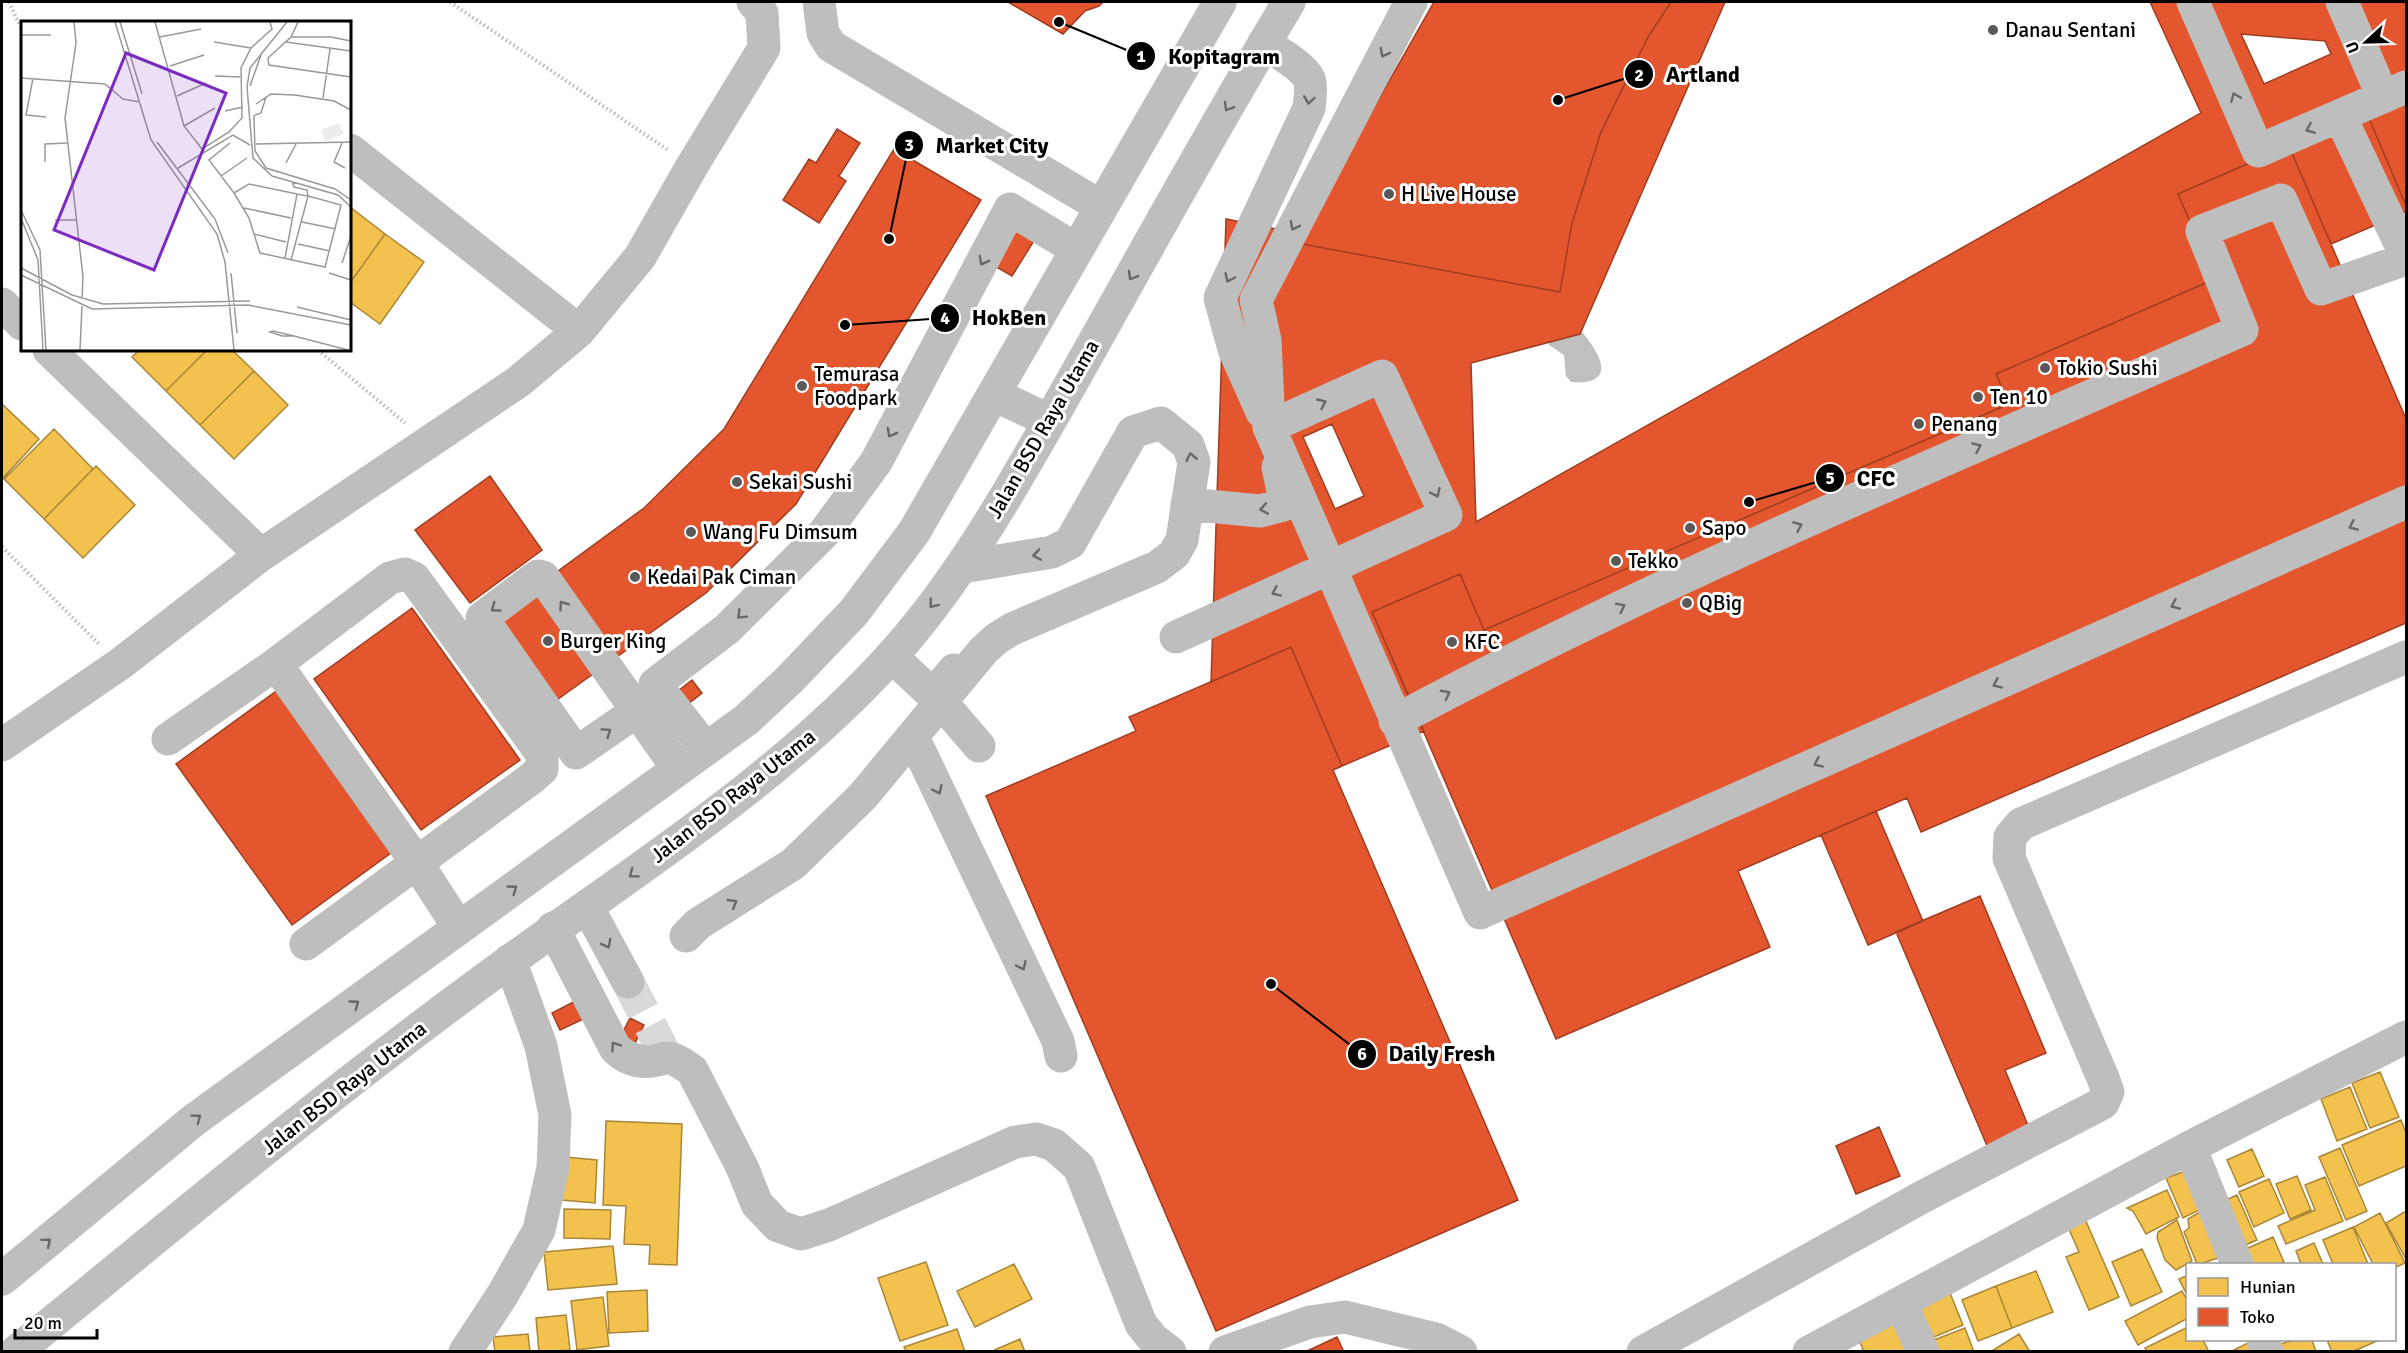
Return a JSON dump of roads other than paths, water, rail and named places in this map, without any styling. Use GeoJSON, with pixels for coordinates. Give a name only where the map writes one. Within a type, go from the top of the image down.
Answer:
{"type":"FeatureCollection","features":[{"type":"Feature","properties":{"kind":"main road"},"geometry":{"type":"LineString","coordinates":[[2,745],[120,663],[261,555],[518,382],[579,331],[640,257],[764,48],[762,12],[753,2]]}},
{"type":"Feature","properties":{"kind":"main road"},"geometry":{"type":"LineString","coordinates":[[819,2],[823,33],[831,45],[1100,206]]}},
{"type":"Feature","properties":{"kind":"main road"},"geometry":{"type":"LineString","coordinates":[[2,1279],[194,1120],[754,712],[789,680],[854,612],[914,532],[1100,206],[1220,2]]}},
{"type":"Feature","properties":{"kind":"main road","name":"Jalan BSD Raya Utama"},"geometry":{"type":"LineString","coordinates":[[16,1352],[389,1050],[784,761],[891,656],[962,567],[1050,421],[1289,2]]}},
{"type":"Feature","properties":{"kind":"main road"},"geometry":{"type":"LineString","coordinates":[[1187,504],[1260,512],[1283,505],[1284,496],[1269,427],[1265,340],[1256,300],[1411,2]]}},
{"type":"Feature","properties":{"kind":"main road"},"geometry":{"type":"LineString","coordinates":[[2193,2],[2258,151],[2395,92],[2342,2]]}},
{"type":"Feature","properties":{"kind":"main road"},"geometry":{"type":"LineString","coordinates":[[1264,43],[1290,60],[1309,78],[1309,108],[1220,298],[1234,349],[1480,913],[2406,502]]}},
{"type":"Feature","properties":{"kind":"main road"},"geometry":{"type":"LineString","coordinates":[[1395,722],[1495,668],[1710,565],[2242,330],[2202,231],[2281,200],[2321,289],[2406,257],[2340,116]]}},
{"type":"Feature","properties":{"kind":"main road"},"geometry":{"type":"LineString","coordinates":[[351,151],[579,331]]}},
{"type":"Feature","properties":{"kind":"main road"},"geometry":{"type":"LineString","coordinates":[[706,749],[646,697],[543,577],[538,576],[482,618],[576,753],[646,697],[727,629],[824,533],[876,462],[1010,210],[1076,249]]}},
{"type":"Feature","properties":{"kind":"main road"},"geometry":{"type":"LineString","coordinates":[[2,304],[21,323]]}},
{"type":"Feature","properties":{"kind":"main road"},"geometry":{"type":"LineString","coordinates":[[49,351],[261,555]]}},
{"type":"Feature","properties":{"kind":"main road"},"geometry":{"type":"LineString","coordinates":[[1176,637],[1446,515],[1382,376],[1269,427]]}},
{"type":"Feature","properties":{"kind":"main road"},"geometry":{"type":"LineString","coordinates":[[994,395],[1050,421]]}},
{"type":"Feature","properties":{"kind":"main road"},"geometry":{"type":"LineString","coordinates":[[686,936],[698,924],[793,864],[863,796],[983,651],[996,639],[1157,567],[1174,554],[1182,540],[1194,462],[1188,445],[1161,423],[1133,432],[1070,543],[1052,552],[962,567]]}},
{"type":"Feature","properties":{"kind":"main road"},"geometry":{"type":"LineString","coordinates":[[891,656],[933,695],[991,626],[1143,557]]}},
{"type":"Feature","properties":{"kind":"main road"},"geometry":{"type":"LineString","coordinates":[[168,739],[276,664],[390,578],[405,574],[414,578],[542,754],[542,769],[532,778],[306,944]]}},
{"type":"Feature","properties":{"kind":"main road"},"geometry":{"type":"LineString","coordinates":[[1643,1352],[1924,1196],[2103,1103],[2108,1092],[2103,1078],[2009,858],[2010,837],[2020,824],[2406,657]]}},
{"type":"Feature","properties":{"kind":"main road"},"geometry":{"type":"LineString","coordinates":[[276,664],[417,863],[459,928]]}},
{"type":"Feature","properties":{"kind":"main road"},"geometry":{"type":"LineString","coordinates":[[646,697],[678,769]]}},
{"type":"Feature","properties":{"kind":"main road"},"geometry":{"type":"LineString","coordinates":[[942,703],[979,746]]}},
{"type":"Feature","properties":{"kind":"main road"},"geometry":{"type":"LineString","coordinates":[[914,737],[1058,1041],[1061,1056]]}},
{"type":"Feature","properties":{"kind":"main road"},"geometry":{"type":"LineString","coordinates":[[587,906],[628,982]]}},
{"type":"Feature","properties":{"kind":"main road"},"geometry":{"type":"LineString","coordinates":[[553,928],[615,1048],[623,1056],[638,1061],[667,1058],[692,1070],[742,1167],[757,1204],[778,1226],[801,1234],[829,1226],[1015,1142],[1036,1139],[1054,1145],[1079,1167],[1141,1324],[1153,1339],[1170,1352]]}},
{"type":"Feature","properties":{"kind":"main road"},"geometry":{"type":"LineString","coordinates":[[465,1352],[503,1294],[538,1230],[553,1168],[555,1115],[541,1046],[510,960]]}},
{"type":"Feature","properties":{"kind":"main road"},"geometry":{"type":"LineString","coordinates":[[1809,1352],[2190,1147],[2406,1040]]}},
{"type":"Feature","properties":{"kind":"main road"},"geometry":{"type":"LineString","coordinates":[[2190,1147],[2237,1263]]}},
{"type":"Feature","properties":{"kind":"main road"},"geometry":{"type":"LineString","coordinates":[[1901,1304],[1923,1352]]}},
{"type":"Feature","properties":{"kind":"main road"},"geometry":{"type":"LineString","coordinates":[[1225,1352],[1265,1346],[1310,1322],[1345,1317],[1436,1339],[1461,1352]]}},
{"type":"Feature","properties":{"kind":"tunnel"},"geometry":{"type":"LineString","coordinates":[[628,982],[667,1058]]}},
{"type":"Feature","properties":{"kind":"place","name":"Kopitagram"},"geometry":{"type":"Point","coordinates":[1059,22]}},
{"type":"Feature","properties":{"kind":"place","name":"Danau Sentani"},"geometry":{"type":"Point","coordinates":[1993,30]}},
{"type":"Feature","properties":{"kind":"place","name":"Artland"},"geometry":{"type":"Point","coordinates":[1558,100]}},
{"type":"Feature","properties":{"kind":"place","name":"H Live House"},"geometry":{"type":"Point","coordinates":[1389,194]}},
{"type":"Feature","properties":{"kind":"place","name":"Market City"},"geometry":{"type":"Point","coordinates":[889,239]}},
{"type":"Feature","properties":{"kind":"place","name":"HokBen"},"geometry":{"type":"Point","coordinates":[845,325]}},
{"type":"Feature","properties":{"kind":"place","name":"Tokio Sushi"},"geometry":{"type":"Point","coordinates":[2045,368]}},
{"type":"Feature","properties":{"kind":"place","name":"Temurasa Foodpark"},"geometry":{"type":"Point","coordinates":[802,386]}},
{"type":"Feature","properties":{"kind":"place","name":"Ten 10"},"geometry":{"type":"Point","coordinates":[1978,397]}},
{"type":"Feature","properties":{"kind":"place","name":"Penang"},"geometry":{"type":"Point","coordinates":[1919,424]}},
{"type":"Feature","properties":{"kind":"place","name":"Sekai Sushi"},"geometry":{"type":"Point","coordinates":[737,482]}},
{"type":"Feature","properties":{"kind":"place","name":"CFC"},"geometry":{"type":"Point","coordinates":[1749,502]}},
{"type":"Feature","properties":{"kind":"place","name":"Sapo"},"geometry":{"type":"Point","coordinates":[1690,528]}},
{"type":"Feature","properties":{"kind":"place","name":"Wang Fu Dimsum"},"geometry":{"type":"Point","coordinates":[691,532]}},
{"type":"Feature","properties":{"kind":"place","name":"Tekko"},"geometry":{"type":"Point","coordinates":[1616,561]}},
{"type":"Feature","properties":{"kind":"place","name":"Kedai Pak Ciman"},"geometry":{"type":"Point","coordinates":[635,577]}},
{"type":"Feature","properties":{"kind":"place","name":"QBig"},"geometry":{"type":"Point","coordinates":[1687,603]}},
{"type":"Feature","properties":{"kind":"place","name":"Burger King"},"geometry":{"type":"Point","coordinates":[548,641]}},
{"type":"Feature","properties":{"kind":"place","name":"KFC"},"geometry":{"type":"Point","coordinates":[1452,642]}},
{"type":"Feature","properties":{"kind":"place","name":"Daily Fresh"},"geometry":{"type":"Point","coordinates":[1271,984]}}]}
